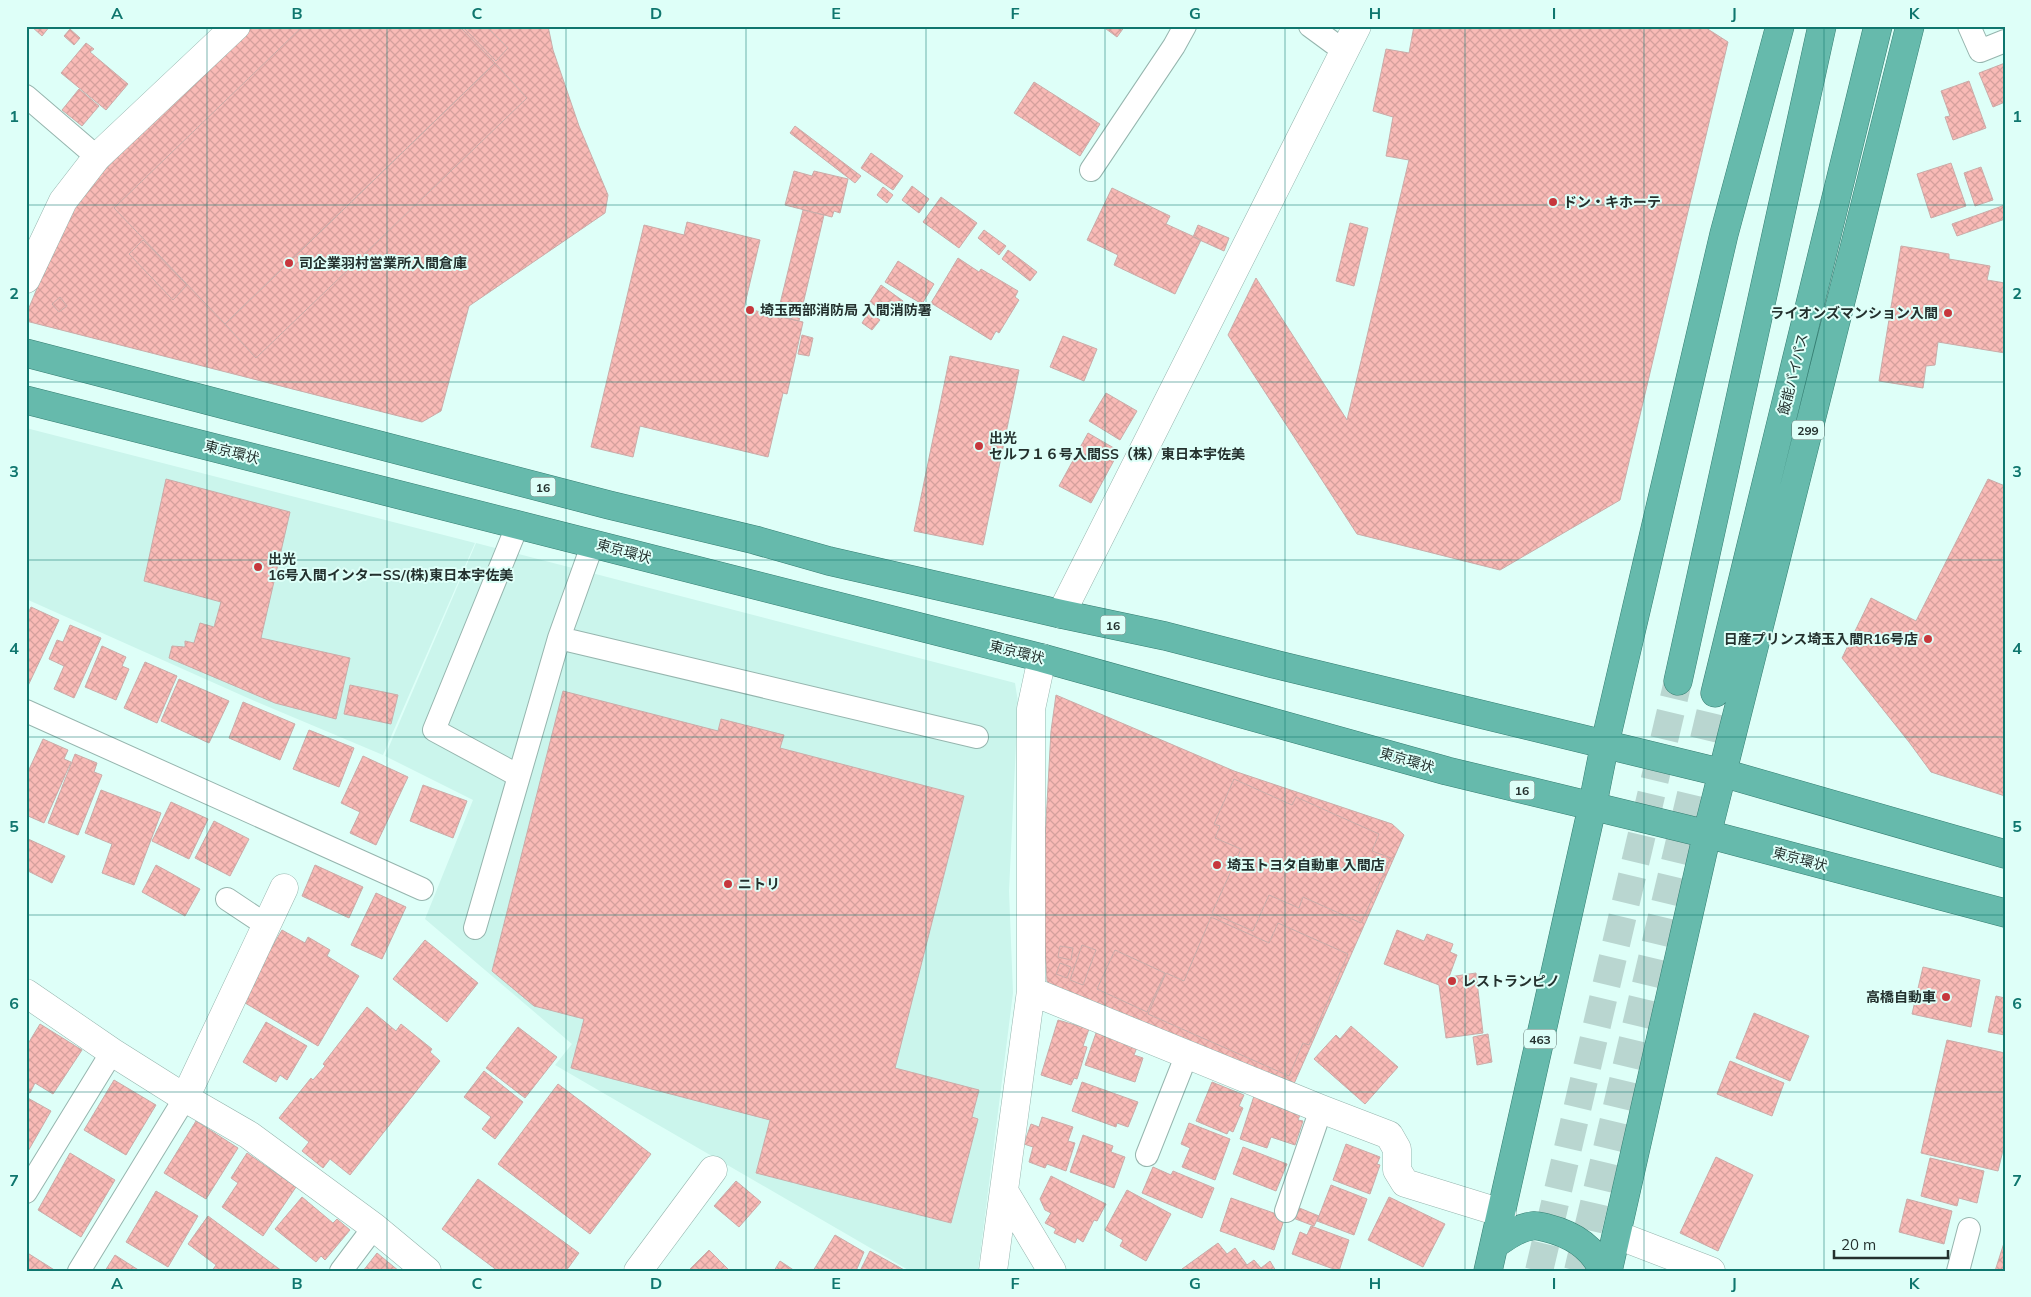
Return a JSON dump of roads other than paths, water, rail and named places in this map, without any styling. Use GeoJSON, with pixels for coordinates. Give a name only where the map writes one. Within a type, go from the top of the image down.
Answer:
{"type":"FeatureCollection","features":[{"type":"Feature","properties":{"kind":"highway"},"geometry":{"type":"LineString","coordinates":[[1592,808],[1604,743],[1724,234],[1780,26]]}},
{"type":"Feature","properties":{"kind":"highway"},"geometry":{"type":"LineString","coordinates":[[1678,681],[1822,26]]}},
{"type":"Feature","properties":{"kind":"highway","name":"飯能バイパス"},"geometry":{"type":"LineString","coordinates":[[1715,693],[1878,26]]}},
{"type":"Feature","properties":{"kind":"highway","name":"299"},"geometry":{"type":"LineString","coordinates":[[1707,834],[1910,26]]}},
{"type":"Feature","properties":{"kind":"highway","name":"16"},"geometry":{"type":"LineString","coordinates":[[26,353],[609,505],[755,540],[829,561],[1165,636],[1604,743],[1722,773],[2005,854]]}},
{"type":"Feature","properties":{"kind":"highway","name":"東京環状"},"geometry":{"type":"LineString","coordinates":[[26,400],[593,542],[1042,658],[1448,771],[1592,808],[1707,834],[2005,912]]}},
{"type":"Feature","properties":{"kind":"highway","name":"463"},"geometry":{"type":"LineString","coordinates":[[1491,1258],[1592,808]]}},
{"type":"Feature","properties":{"kind":"highway"},"geometry":{"type":"LineString","coordinates":[[1608,1271],[1707,834]]}},
{"type":"Feature","properties":{"kind":"highway"},"geometry":{"type":"LineString","coordinates":[[1491,1258],[1513,1232],[1534,1225],[1564,1232],[1587,1247],[1599,1261],[1603,1271]]}},
{"type":"Feature","properties":{"kind":"street"},"geometry":{"type":"LineString","coordinates":[[26,279],[63,201],[97,157],[236,26]]}},
{"type":"Feature","properties":{"kind":"street"},"geometry":{"type":"LineString","coordinates":[[1061,614],[1229,284],[1357,26]]}},
{"type":"Feature","properties":{"kind":"street"},"geometry":{"type":"LineString","coordinates":[[992,1271],[1031,991],[1031,709],[1042,658]]}},
{"type":"Feature","properties":{"kind":"street"},"geometry":{"type":"LineString","coordinates":[[184,1098],[284,888]]}},
{"type":"Feature","properties":{"kind":"street"},"geometry":{"type":"LineString","coordinates":[[1031,991],[1389,1135],[1397,1149],[1397,1170],[1405,1183],[1502,1212]]}},
{"type":"Feature","properties":{"kind":"street"},"geometry":{"type":"LineString","coordinates":[[26,992],[112,1052],[184,1098],[249,1135],[374,1227],[428,1271]]}},
{"type":"Feature","properties":{"kind":"street"},"geometry":{"type":"LineString","coordinates":[[638,1271],[713,1170]]}},
{"type":"Feature","properties":{"kind":"street"},"geometry":{"type":"LineString","coordinates":[[1004,1190],[1052,1271]]}},
{"type":"Feature","properties":{"kind":"street"},"geometry":{"type":"LineString","coordinates":[[1617,1235],[1711,1271]]}},
{"type":"Feature","properties":{"kind":"lane"},"geometry":{"type":"LineString","coordinates":[[1091,170],[1186,26]]}},
{"type":"Feature","properties":{"kind":"lane"},"geometry":{"type":"LineString","coordinates":[[1310,26],[1344,51]]}},
{"type":"Feature","properties":{"kind":"lane"},"geometry":{"type":"LineString","coordinates":[[1969,26],[1980,52],[2005,41]]}},
{"type":"Feature","properties":{"kind":"lane"},"geometry":{"type":"LineString","coordinates":[[26,96],[97,157]]}},
{"type":"Feature","properties":{"kind":"lane"},"geometry":{"type":"LineString","coordinates":[[518,524],[434,730],[519,776]]}},
{"type":"Feature","properties":{"kind":"lane"},"geometry":{"type":"LineString","coordinates":[[475,928],[559,638],[593,542]]}},
{"type":"Feature","properties":{"kind":"lane"},"geometry":{"type":"LineString","coordinates":[[559,638],[977,738]]}},
{"type":"Feature","properties":{"kind":"lane"},"geometry":{"type":"LineString","coordinates":[[26,711],[422,889]]}},
{"type":"Feature","properties":{"kind":"lane"},"geometry":{"type":"LineString","coordinates":[[227,899],[266,925]]}},
{"type":"Feature","properties":{"kind":"lane"},"geometry":{"type":"LineString","coordinates":[[26,1192],[112,1052]]}},
{"type":"Feature","properties":{"kind":"lane"},"geometry":{"type":"LineString","coordinates":[[1147,1155],[1187,1054]]}},
{"type":"Feature","properties":{"kind":"lane"},"geometry":{"type":"LineString","coordinates":[[79,1271],[184,1098]]}},
{"type":"Feature","properties":{"kind":"lane"},"geometry":{"type":"LineString","coordinates":[[1286,1211],[1321,1109]]}},
{"type":"Feature","properties":{"kind":"lane"},"geometry":{"type":"LineString","coordinates":[[341,1271],[374,1227]]}},
{"type":"Feature","properties":{"kind":"lane"},"geometry":{"type":"LineString","coordinates":[[1958,1271],[1969,1229]]}},
{"type":"Feature","properties":{"kind":"tunnel"},"geometry":{"type":"LineString","coordinates":[[1539,1271],[1678,681]]}},
{"type":"Feature","properties":{"kind":"tunnel"},"geometry":{"type":"LineString","coordinates":[[1578,1271],[1715,693]]}},
{"type":"Feature","properties":{"kind":"place","name":"ドン・キホーテ"},"geometry":{"type":"Point","coordinates":[1553,202]}},
{"type":"Feature","properties":{"kind":"place","name":"司企業羽村営業所入間倉庫"},"geometry":{"type":"Point","coordinates":[289,263]}},
{"type":"Feature","properties":{"kind":"place","name":"埼玉西部消防局 入間消防署"},"geometry":{"type":"Point","coordinates":[750,310]}},
{"type":"Feature","properties":{"kind":"place","name":"ライオンズマンション入間"},"geometry":{"type":"Point","coordinates":[1948,313]}},
{"type":"Feature","properties":{"kind":"place","name":"出光 セルフ１６号入間SS（株）東日本宇佐美"},"geometry":{"type":"Point","coordinates":[979,446]}},
{"type":"Feature","properties":{"kind":"place","name":"出光 16号入間インターSS/(株)東日本宇佐美"},"geometry":{"type":"Point","coordinates":[258,567]}},
{"type":"Feature","properties":{"kind":"place","name":"日産プリンス埼玉入間R16号店"},"geometry":{"type":"Point","coordinates":[1928,639]}},
{"type":"Feature","properties":{"kind":"place","name":"埼玉トヨタ自動車 入間店"},"geometry":{"type":"Point","coordinates":[1217,865]}},
{"type":"Feature","properties":{"kind":"place","name":"ニトリ"},"geometry":{"type":"Point","coordinates":[728,884]}},
{"type":"Feature","properties":{"kind":"place","name":"レストランピノ"},"geometry":{"type":"Point","coordinates":[1452,981]}},
{"type":"Feature","properties":{"kind":"place","name":"高橋自動車"},"geometry":{"type":"Point","coordinates":[1946,997]}}]}
